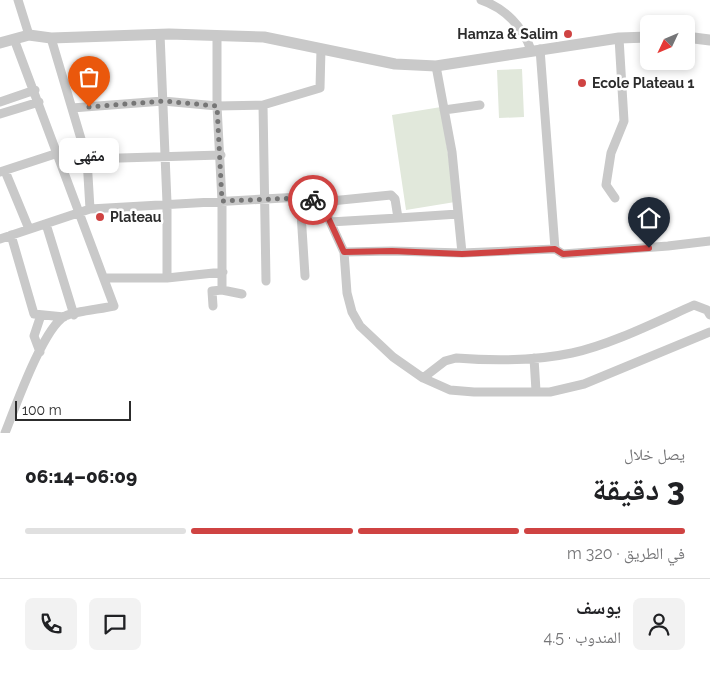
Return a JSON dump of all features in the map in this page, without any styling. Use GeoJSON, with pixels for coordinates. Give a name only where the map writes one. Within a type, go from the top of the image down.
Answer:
{"type":"FeatureCollection","features":[{"type":"Feature","properties":{"kind":"street"},"geometry":{"type":"LineString","coordinates":[[18,0],[29,35]]}},
{"type":"Feature","properties":{"kind":"street"},"geometry":{"type":"LineString","coordinates":[[482,0],[505,12],[536,50],[555,249]]}},
{"type":"Feature","properties":{"kind":"street"},"geometry":{"type":"LineString","coordinates":[[160,34],[167,203],[167,278]]}},
{"type":"Feature","properties":{"kind":"street"},"geometry":{"type":"LineString","coordinates":[[0,43],[29,35],[51,38],[160,34],[264,37],[395,64],[436,66],[474,62],[536,50],[618,38],[640,37]]}},
{"type":"Feature","properties":{"kind":"street"},"geometry":{"type":"LineString","coordinates":[[217,36],[217,106],[222,201],[222,290]]}},
{"type":"Feature","properties":{"kind":"street"},"geometry":{"type":"LineString","coordinates":[[51,38],[87,158],[90,208]]}},
{"type":"Feature","properties":{"kind":"street"},"geometry":{"type":"LineString","coordinates":[[615,198],[606,185],[611,153],[624,121],[618,38]]}},
{"type":"Feature","properties":{"kind":"street"},"geometry":{"type":"LineString","coordinates":[[11,236],[34,314],[69,316],[114,306],[35,90],[14,39]]}},
{"type":"Feature","properties":{"kind":"street"},"geometry":{"type":"LineString","coordinates":[[695,39],[710,40]]}},
{"type":"Feature","properties":{"kind":"street"},"geometry":{"type":"LineString","coordinates":[[72,108],[163,101],[217,106],[263,105],[320,88],[321,49]]}},
{"type":"Feature","properties":{"kind":"street"},"geometry":{"type":"LineString","coordinates":[[436,66],[452,152],[462,254]]}},
{"type":"Feature","properties":{"kind":"street"},"geometry":{"type":"LineString","coordinates":[[0,102],[35,90]]}},
{"type":"Feature","properties":{"kind":"street"},"geometry":{"type":"LineString","coordinates":[[0,114],[39,102]]}},
{"type":"Feature","properties":{"kind":"street"},"geometry":{"type":"LineString","coordinates":[[263,105],[266,281]]}},
{"type":"Feature","properties":{"kind":"street"},"geometry":{"type":"LineString","coordinates":[[444,110],[480,105]]}},
{"type":"Feature","properties":{"kind":"street"},"geometry":{"type":"LineString","coordinates":[[29,229],[3,172],[58,153]]}},
{"type":"Feature","properties":{"kind":"street"},"geometry":{"type":"LineString","coordinates":[[87,158],[221,155]]}},
{"type":"Feature","properties":{"kind":"street"},"geometry":{"type":"LineString","coordinates":[[0,239],[90,208],[167,203],[265,198],[300,198],[321,202],[391,195],[395,199],[398,218]]}},
{"type":"Feature","properties":{"kind":"street"},"geometry":{"type":"LineString","coordinates":[[300,198],[305,276]]}},
{"type":"Feature","properties":{"kind":"street"},"geometry":{"type":"LineString","coordinates":[[321,202],[344,252],[347,292],[352,312],[360,326],[393,357],[423,378],[450,390],[474,392],[550,392],[584,384],[710,332]]}},
{"type":"Feature","properties":{"kind":"street"},"geometry":{"type":"LineString","coordinates":[[330,222],[458,214]]}},
{"type":"Feature","properties":{"kind":"street"},"geometry":{"type":"LineString","coordinates":[[46,224],[69,316]]}},
{"type":"Feature","properties":{"kind":"street"},"geometry":{"type":"LineString","coordinates":[[344,252],[392,251],[462,254],[555,249],[563,254],[710,241]]}},
{"type":"Feature","properties":{"kind":"street"},"geometry":{"type":"LineString","coordinates":[[104,278],[167,278],[223,272]]}},
{"type":"Feature","properties":{"kind":"street"},"geometry":{"type":"LineString","coordinates":[[213,306],[212,291],[222,290],[242,294]]}},
{"type":"Feature","properties":{"kind":"street"},"geometry":{"type":"LineString","coordinates":[[423,378],[445,361],[456,358],[534,358],[573,353],[635,331],[694,305],[708,310],[710,315]]}},
{"type":"Feature","properties":{"kind":"street"},"geometry":{"type":"LineString","coordinates":[[40,352],[34,336],[41,315]]}},
{"type":"Feature","properties":{"kind":"street"},"geometry":{"type":"LineString","coordinates":[[5,433],[47,337],[69,316]]}},
{"type":"Feature","properties":{"kind":"street"},"geometry":{"type":"LineString","coordinates":[[534,358],[536,391]]}},
{"type":"Feature","properties":{"kind":"shaded area"},"geometry":{"type":"Polygon","coordinates":[[[522,69],[524,117],[499,118],[497,70],[522,69]]]}},
{"type":"Feature","properties":{"kind":"shaded area"},"geometry":{"type":"Polygon","coordinates":[[[441,107],[455,202],[406,210],[392,115],[441,107]]]}},
{"type":"Feature","properties":{"kind":"way so far"},"geometry":{"type":"LineString","coordinates":[[89,107],[124,106],[163,101],[217,106],[222,201],[265,198],[313,200]]}},
{"type":"Feature","properties":{"kind":"place","name":"Hamza & Salim"},"geometry":{"type":"Point","coordinates":[568,34]}},
{"type":"Feature","properties":{"kind":"place","name":"Ecole Plateau 1"},"geometry":{"type":"Point","coordinates":[582,83]}},
{"type":"Feature","properties":{"kind":"place","name":"مقهى"},"geometry":{"type":"Point","coordinates":[89,107]}},
{"type":"Feature","properties":{"kind":"place","name":"Plateau"},"geometry":{"type":"Point","coordinates":[100,217]}},
{"type":"Feature","properties":{"kind":"route"},"geometry":{"type":"LineString","coordinates":[[313,200],[321,202],[344,252],[412,251],[462,254],[555,249],[563,254],[649,248]]}}]}
